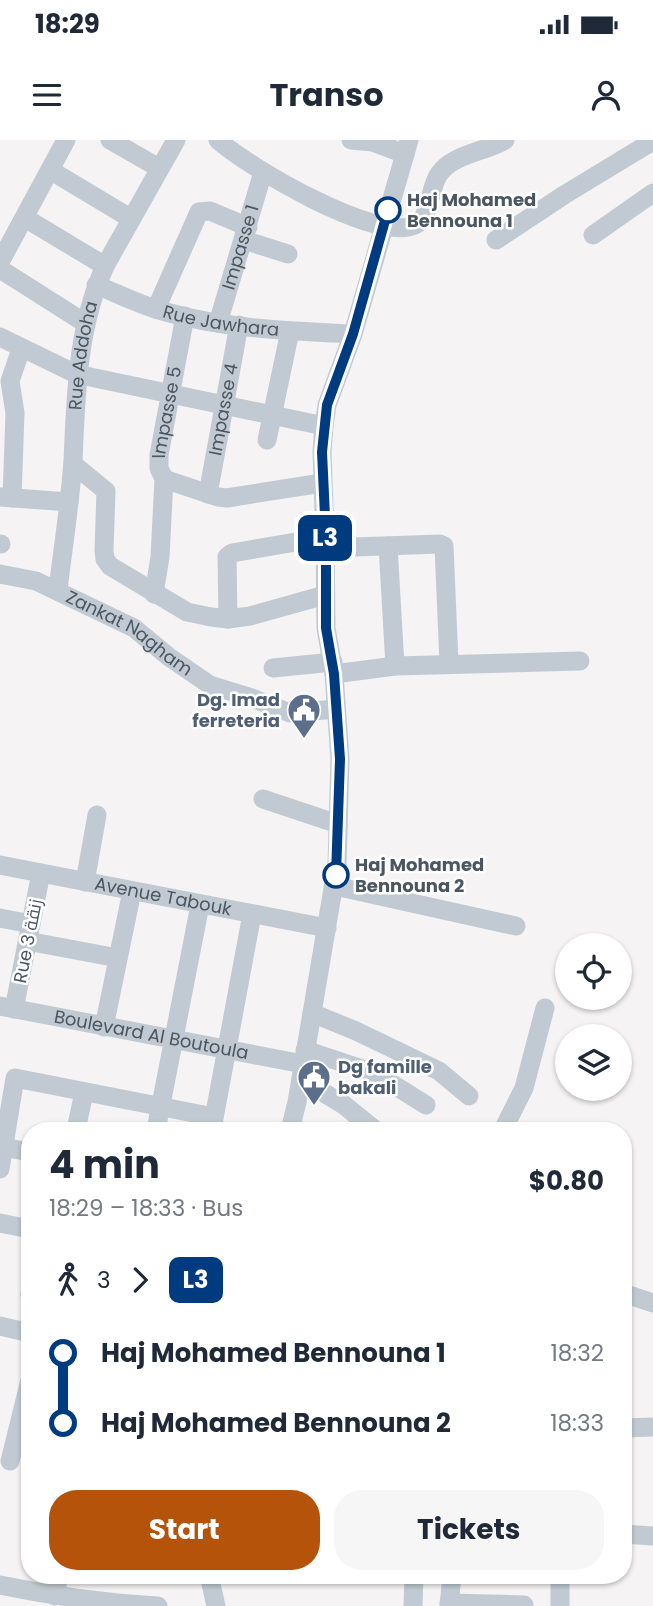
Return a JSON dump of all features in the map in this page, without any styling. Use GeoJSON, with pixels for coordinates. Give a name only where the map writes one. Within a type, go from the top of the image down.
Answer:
{"type":"FeatureCollection","features":[{"type":"Feature","properties":{"kind":"street"},"geometry":{"type":"LineString","coordinates":[[0,262],[66,140]]}},
{"type":"Feature","properties":{"kind":"street"},"geometry":{"type":"LineString","coordinates":[[110,140],[159,168]]}},
{"type":"Feature","properties":{"kind":"street","name":"Rue Addoha"},"geometry":{"type":"LineString","coordinates":[[58,590],[73,464],[76,374],[85,323],[105,265],[176,140]]}},
{"type":"Feature","properties":{"kind":"street"},"geometry":{"type":"LineString","coordinates":[[218,140],[263,172],[340,212],[383,226],[404,228],[417,224],[424,217],[435,181],[443,169],[456,160],[505,140]]}},
{"type":"Feature","properties":{"kind":"street"},"geometry":{"type":"LineString","coordinates":[[297,1122],[303,1064],[335,886],[338,824],[340,759],[334,668],[326,628],[322,482],[324,426],[327,405],[353,334],[407,147],[351,140]]}},
{"type":"Feature","properties":{"kind":"street"},"geometry":{"type":"LineString","coordinates":[[496,240],[564,195],[651,147]]}},
{"type":"Feature","properties":{"kind":"street"},"geometry":{"type":"LineString","coordinates":[[50,170],[130,218]]}},
{"type":"Feature","properties":{"kind":"street","name":"Impasse 1"},"geometry":{"type":"LineString","coordinates":[[218,323],[263,172]]}},
{"type":"Feature","properties":{"kind":"street"},"geometry":{"type":"LineString","coordinates":[[593,235],[653,193]]}},
{"type":"Feature","properties":{"kind":"street"},"geometry":{"type":"LineString","coordinates":[[156,309],[199,212],[210,211],[288,254]]}},
{"type":"Feature","properties":{"kind":"street"},"geometry":{"type":"LineString","coordinates":[[25,218],[105,265]]}},
{"type":"Feature","properties":{"kind":"street"},"geometry":{"type":"LineString","coordinates":[[0,269],[85,323]]}},
{"type":"Feature","properties":{"kind":"street","name":"Rue Jawhara"},"geometry":{"type":"LineString","coordinates":[[96,285],[156,309],[218,323],[290,331],[353,334]]}},
{"type":"Feature","properties":{"kind":"street","name":"Impasse 5"},"geometry":{"type":"LineString","coordinates":[[155,594],[164,479],[159,468],[159,455],[186,316]]}},
{"type":"Feature","properties":{"kind":"street","name":"Impasse 4"},"geometry":{"type":"LineString","coordinates":[[208,494],[239,325]]}},
{"type":"Feature","properties":{"kind":"street"},"geometry":{"type":"LineString","coordinates":[[267,440],[290,331]]}},
{"type":"Feature","properties":{"kind":"street"},"geometry":{"type":"LineString","coordinates":[[0,338],[76,374],[324,426]]}},
{"type":"Feature","properties":{"kind":"street"},"geometry":{"type":"LineString","coordinates":[[21,349],[10,381],[15,413],[6,497],[69,502]]}},
{"type":"Feature","properties":{"kind":"street"},"geometry":{"type":"LineString","coordinates":[[73,464],[106,491],[106,559],[121,574],[187,612],[229,619],[325,595]]}},
{"type":"Feature","properties":{"kind":"street"},"geometry":{"type":"LineString","coordinates":[[164,479],[227,498],[322,482]]}},
{"type":"Feature","properties":{"kind":"street"},"geometry":{"type":"LineString","coordinates":[[229,619],[227,557],[232,553],[325,543],[388,546],[440,544],[444,546],[449,663]]}},
{"type":"Feature","properties":{"kind":"street"},"geometry":{"type":"LineString","coordinates":[[388,546],[395,666]]}},
{"type":"Feature","properties":{"kind":"street","name":"Zankat Nagham"},"geometry":{"type":"LineString","coordinates":[[0,574],[36,581],[134,628],[169,657],[210,685],[290,713],[336,709]]}},
{"type":"Feature","properties":{"kind":"street"},"geometry":{"type":"LineString","coordinates":[[273,668],[580,661]]}},
{"type":"Feature","properties":{"kind":"street"},"geometry":{"type":"LineString","coordinates":[[263,799],[338,824]]}},
{"type":"Feature","properties":{"kind":"street"},"geometry":{"type":"LineString","coordinates":[[85,882],[97,815]]}},
{"type":"Feature","properties":{"kind":"street","name":"Avenue Tabouk"},"geometry":{"type":"LineString","coordinates":[[0,865],[327,928]]}},
{"type":"Feature","properties":{"kind":"street","name":"Rue 3 زنقة"},"geometry":{"type":"LineString","coordinates":[[7,1007],[29,932],[41,873]]}},
{"type":"Feature","properties":{"kind":"street"},"geometry":{"type":"LineString","coordinates":[[335,886],[516,926]]}},
{"type":"Feature","properties":{"kind":"street"},"geometry":{"type":"LineString","coordinates":[[104,1027],[132,891]]}},
{"type":"Feature","properties":{"kind":"street"},"geometry":{"type":"LineString","coordinates":[[157,1122],[200,905]]}},
{"type":"Feature","properties":{"kind":"street"},"geometry":{"type":"LineString","coordinates":[[213,1122],[253,915]]}},
{"type":"Feature","properties":{"kind":"street"},"geometry":{"type":"LineString","coordinates":[[0,918],[29,932],[118,958]]}},
{"type":"Feature","properties":{"kind":"street","name":"Boulevard Al Boutoula"},"geometry":{"type":"LineString","coordinates":[[7,1007],[303,1064]]}},
{"type":"Feature","properties":{"kind":"street"},"geometry":{"type":"LineString","coordinates":[[507,1122],[524,1088],[545,1007]]}},
{"type":"Feature","properties":{"kind":"street"},"geometry":{"type":"LineString","coordinates":[[312,1013],[439,1071],[469,1096]]}},
{"type":"Feature","properties":{"kind":"street"},"geometry":{"type":"LineString","coordinates":[[303,1064],[362,1069],[426,1105]]}},
{"type":"Feature","properties":{"kind":"street"},"geometry":{"type":"LineString","coordinates":[[303,1064],[365,1122]]}},
{"type":"Feature","properties":{"kind":"street"},"geometry":{"type":"LineString","coordinates":[[0,1169],[5,1101],[15,1078],[160,1107],[207,1122]]}},
{"type":"Feature","properties":{"kind":"street"},"geometry":{"type":"LineString","coordinates":[[78,1122],[84,1092]]}},
{"type":"Feature","properties":{"kind":"street"},"geometry":{"type":"LineString","coordinates":[[3,1147],[21,1150]]}},
{"type":"Feature","properties":{"kind":"street"},"geometry":{"type":"LineString","coordinates":[[0,1223],[21,1227]]}},
{"type":"Feature","properties":{"kind":"street"},"geometry":{"type":"LineString","coordinates":[[632,1296],[653,1303]]}},
{"type":"Feature","properties":{"kind":"street"},"geometry":{"type":"LineString","coordinates":[[0,1326],[21,1332]]}},
{"type":"Feature","properties":{"kind":"street"},"geometry":{"type":"LineString","coordinates":[[5,1460],[21,1409]]}},
{"type":"Feature","properties":{"kind":"street"},"geometry":{"type":"LineString","coordinates":[[632,1428],[653,1427]]}},
{"type":"Feature","properties":{"kind":"street"},"geometry":{"type":"LineString","coordinates":[[632,1535],[653,1536]]}},
{"type":"Feature","properties":{"kind":"street"},"geometry":{"type":"LineString","coordinates":[[55,1596],[57,1584]]}},
{"type":"Feature","properties":{"kind":"street"},"geometry":{"type":"LineString","coordinates":[[211,1584],[216,1606]]}},
{"type":"Feature","properties":{"kind":"street"},"geometry":{"type":"LineString","coordinates":[[413,1606],[414,1584]]}},
{"type":"Feature","properties":{"kind":"street"},"geometry":{"type":"LineString","coordinates":[[451,1584],[449,1605],[524,1605]]}},
{"type":"Feature","properties":{"kind":"street"},"geometry":{"type":"LineString","coordinates":[[560,1584],[560,1606]]}},
{"type":"Feature","properties":{"kind":"street"},"geometry":{"type":"LineString","coordinates":[[0,1585],[110,1604],[158,1606]]}},
{"type":"Feature","properties":{"kind":"bus line","name":"L3"},"geometry":{"type":"LineString","coordinates":[[336,875],[340,759],[333,662],[326,628],[326,537],[322,482],[324,426],[327,405],[353,334],[388,210]]}},
{"type":"Feature","properties":{"kind":"place","name":"Haj Mohamed Bennouna 1"},"geometry":{"type":"Point","coordinates":[388,210]}},
{"type":"Feature","properties":{"kind":"place","name":"Dg. Imad ferreteria"},"geometry":{"type":"Point","coordinates":[304,740]}},
{"type":"Feature","properties":{"kind":"place","name":"Haj Mohamed Bennouna 2"},"geometry":{"type":"Point","coordinates":[336,875]}},
{"type":"Feature","properties":{"kind":"place","name":"Dg famille bakali"},"geometry":{"type":"Point","coordinates":[314,1107]}}]}
